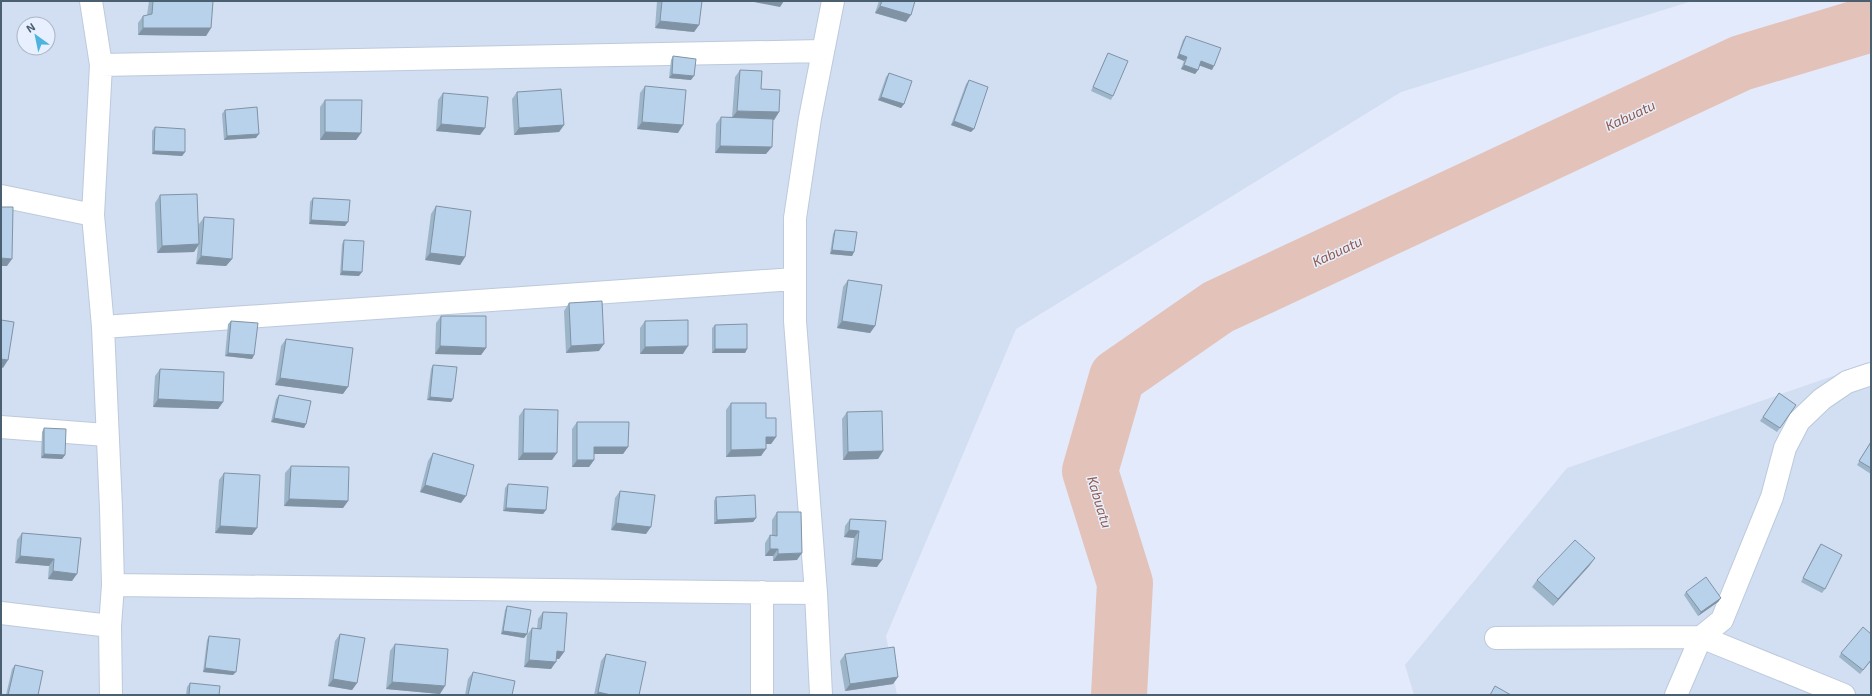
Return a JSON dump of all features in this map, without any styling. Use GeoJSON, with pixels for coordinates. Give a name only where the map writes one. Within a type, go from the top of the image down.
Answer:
{"type":"FeatureCollection","features":[{"type":"Feature","properties":{"kind":"street"},"geometry":{"type":"LineString","coordinates":[[91,1],[101,65],[93,215],[103,327],[113,585],[110,626],[111,695]]}},
{"type":"Feature","properties":{"kind":"street"},"geometry":{"type":"LineString","coordinates":[[821,695],[816,593],[795,321],[795,218],[810,118],[833,1]]}},
{"type":"Feature","properties":{"kind":"street"},"geometry":{"type":"LineString","coordinates":[[101,65],[822,51]]}},
{"type":"Feature","properties":{"kind":"street"},"geometry":{"type":"LineString","coordinates":[[1,196],[93,215]]}},
{"type":"Feature","properties":{"kind":"street"},"geometry":{"type":"LineString","coordinates":[[103,327],[795,279]]}},
{"type":"Feature","properties":{"kind":"street"},"geometry":{"type":"LineString","coordinates":[[1676,695],[1701,637],[1722,620],[1772,497],[1785,448],[1799,421],[1822,399],[1847,382],[1871,374]]}},
{"type":"Feature","properties":{"kind":"street"},"geometry":{"type":"LineString","coordinates":[[1,427],[106,435]]}},
{"type":"Feature","properties":{"kind":"street"},"geometry":{"type":"LineString","coordinates":[[113,585],[816,593]]}},
{"type":"Feature","properties":{"kind":"street"},"geometry":{"type":"LineString","coordinates":[[762,592],[762,695]]}},
{"type":"Feature","properties":{"kind":"street"},"geometry":{"type":"LineString","coordinates":[[1,613],[110,626]]}},
{"type":"Feature","properties":{"kind":"street"},"geometry":{"type":"LineString","coordinates":[[1496,638],[1701,637],[1844,695]]}},
{"type":"Feature","properties":{"kind":"shaded area"},"geometry":{"type":"Polygon","coordinates":[[[1,1],[1692,1],[1401,92],[1016,329],[886,636],[897,695],[1,695],[1,1]]]}},
{"type":"Feature","properties":{"kind":"shaded area"},"geometry":{"type":"Polygon","coordinates":[[[1871,363],[1871,695],[1414,695],[1405,665],[1567,468],[1871,363]]]}},
{"type":"Feature","properties":{"kind":"building"},"geometry":{"type":"Polygon","coordinates":[[[153,1],[213,1],[211,28],[143,28],[143,16],[152,14],[153,1]]]}},
{"type":"Feature","properties":{"kind":"building"},"geometry":{"type":"Polygon","coordinates":[[[662,1],[702,1],[699,25],[660,21],[662,1]]]}},
{"type":"Feature","properties":{"kind":"building"},"geometry":{"type":"Polygon","coordinates":[[[882,1],[915,1],[911,15],[880,6],[882,1]]]}},
{"type":"Feature","properties":{"kind":"building"},"geometry":{"type":"Polygon","coordinates":[[[1186,36],[1221,48],[1214,66],[1201,61],[1198,70],[1184,65],[1187,57],[1179,54],[1186,36]]]}},
{"type":"Feature","properties":{"kind":"building"},"geometry":{"type":"Polygon","coordinates":[[[1108,53],[1128,61],[1113,96],[1093,87],[1108,53]]]}},
{"type":"Feature","properties":{"kind":"building"},"geometry":{"type":"Polygon","coordinates":[[[673,56],[696,59],[694,76],[672,74],[673,56]]]}},
{"type":"Feature","properties":{"kind":"building"},"geometry":{"type":"Polygon","coordinates":[[[740,70],[762,71],[761,89],[780,90],[779,112],[737,111],[740,70]]]}},
{"type":"Feature","properties":{"kind":"building"},"geometry":{"type":"Polygon","coordinates":[[[889,73],[912,81],[904,104],[881,97],[889,73]]]}},
{"type":"Feature","properties":{"kind":"building"},"geometry":{"type":"Polygon","coordinates":[[[969,80],[988,87],[974,129],[954,121],[969,80]]]}},
{"type":"Feature","properties":{"kind":"building"},"geometry":{"type":"Polygon","coordinates":[[[645,86],[686,90],[683,125],[642,122],[645,86]]]}},
{"type":"Feature","properties":{"kind":"building"},"geometry":{"type":"Polygon","coordinates":[[[561,89],[564,125],[519,128],[517,92],[561,89]]]}},
{"type":"Feature","properties":{"kind":"building"},"geometry":{"type":"Polygon","coordinates":[[[443,93],[488,97],[485,128],[441,124],[443,93]]]}},
{"type":"Feature","properties":{"kind":"building"},"geometry":{"type":"Polygon","coordinates":[[[325,100],[362,100],[361,133],[325,132],[325,100]]]}},
{"type":"Feature","properties":{"kind":"building"},"geometry":{"type":"Polygon","coordinates":[[[257,107],[259,134],[227,136],[225,110],[257,107]]]}},
{"type":"Feature","properties":{"kind":"building"},"geometry":{"type":"Polygon","coordinates":[[[721,117],[773,119],[772,147],[720,146],[721,117]]]}},
{"type":"Feature","properties":{"kind":"building"},"geometry":{"type":"Polygon","coordinates":[[[155,127],[185,129],[185,152],[154,151],[155,127]]]}},
{"type":"Feature","properties":{"kind":"building"},"geometry":{"type":"Polygon","coordinates":[[[197,194],[199,244],[162,246],[160,195],[197,194]]]}},
{"type":"Feature","properties":{"kind":"building"},"geometry":{"type":"Polygon","coordinates":[[[313,198],[350,200],[348,222],[311,220],[313,198]]]}},
{"type":"Feature","properties":{"kind":"building"},"geometry":{"type":"Polygon","coordinates":[[[436,206],[471,211],[465,257],[430,253],[436,206]]]}},
{"type":"Feature","properties":{"kind":"building"},"geometry":{"type":"Polygon","coordinates":[[[1,207],[13,207],[12,259],[1,258],[1,207]]]}},
{"type":"Feature","properties":{"kind":"building"},"geometry":{"type":"Polygon","coordinates":[[[204,217],[234,219],[232,259],[201,256],[204,217]]]}},
{"type":"Feature","properties":{"kind":"building"},"geometry":{"type":"Polygon","coordinates":[[[835,230],[857,232],[854,252],[832,250],[835,230]]]}},
{"type":"Feature","properties":{"kind":"building"},"geometry":{"type":"Polygon","coordinates":[[[344,240],[364,241],[362,272],[342,271],[344,240]]]}},
{"type":"Feature","properties":{"kind":"building"},"geometry":{"type":"Polygon","coordinates":[[[848,280],[882,285],[875,326],[842,321],[848,280]]]}},
{"type":"Feature","properties":{"kind":"building"},"geometry":{"type":"Polygon","coordinates":[[[602,301],[604,344],[571,346],[569,303],[602,301]]]}},
{"type":"Feature","properties":{"kind":"building"},"geometry":{"type":"Polygon","coordinates":[[[441,316],[486,316],[486,348],[440,346],[441,316]]]}},
{"type":"Feature","properties":{"kind":"building"},"geometry":{"type":"Polygon","coordinates":[[[1,320],[14,322],[8,360],[1,359],[1,320]]]}},
{"type":"Feature","properties":{"kind":"building"},"geometry":{"type":"Polygon","coordinates":[[[688,320],[688,346],[645,347],[645,321],[688,320]]]}},
{"type":"Feature","properties":{"kind":"building"},"geometry":{"type":"Polygon","coordinates":[[[231,321],[258,323],[254,355],[228,353],[231,321]]]}},
{"type":"Feature","properties":{"kind":"building"},"geometry":{"type":"Polygon","coordinates":[[[747,324],[747,349],[715,349],[715,325],[747,324]]]}},
{"type":"Feature","properties":{"kind":"building"},"geometry":{"type":"Polygon","coordinates":[[[286,339],[353,348],[348,387],[280,378],[286,339]]]}},
{"type":"Feature","properties":{"kind":"building"},"geometry":{"type":"Polygon","coordinates":[[[433,365],[457,367],[453,399],[430,397],[433,365]]]}},
{"type":"Feature","properties":{"kind":"building"},"geometry":{"type":"Polygon","coordinates":[[[160,369],[224,372],[223,402],[158,399],[160,369]]]}},
{"type":"Feature","properties":{"kind":"building"},"geometry":{"type":"Polygon","coordinates":[[[1779,393],[1796,405],[1780,428],[1763,417],[1779,393]]]}},
{"type":"Feature","properties":{"kind":"building"},"geometry":{"type":"Polygon","coordinates":[[[279,395],[311,401],[306,424],[274,418],[279,395]]]}},
{"type":"Feature","properties":{"kind":"building"},"geometry":{"type":"Polygon","coordinates":[[[731,403],[766,403],[766,418],[776,418],[776,437],[766,437],[766,449],[731,450],[731,403]]]}},
{"type":"Feature","properties":{"kind":"building"},"geometry":{"type":"Polygon","coordinates":[[[524,409],[558,410],[557,453],[523,453],[524,409]]]}},
{"type":"Feature","properties":{"kind":"building"},"geometry":{"type":"Polygon","coordinates":[[[882,411],[883,451],[848,452],[847,412],[882,411]]]}},
{"type":"Feature","properties":{"kind":"building"},"geometry":{"type":"Polygon","coordinates":[[[577,422],[629,422],[628,447],[594,447],[594,460],[577,460],[577,422]]]}},
{"type":"Feature","properties":{"kind":"building"},"geometry":{"type":"Polygon","coordinates":[[[44,428],[66,429],[65,455],[44,454],[44,428]]]}},
{"type":"Feature","properties":{"kind":"building"},"geometry":{"type":"Polygon","coordinates":[[[1871,442],[1871,468],[1859,461],[1871,442]]]}},
{"type":"Feature","properties":{"kind":"building"},"geometry":{"type":"Polygon","coordinates":[[[433,453],[474,465],[466,496],[425,485],[433,453]]]}},
{"type":"Feature","properties":{"kind":"building"},"geometry":{"type":"Polygon","coordinates":[[[291,466],[349,467],[348,501],[289,499],[291,466]]]}},
{"type":"Feature","properties":{"kind":"building"},"geometry":{"type":"Polygon","coordinates":[[[224,473],[260,475],[257,528],[220,526],[224,473]]]}},
{"type":"Feature","properties":{"kind":"building"},"geometry":{"type":"Polygon","coordinates":[[[508,484],[548,487],[546,510],[506,508],[508,484]]]}},
{"type":"Feature","properties":{"kind":"building"},"geometry":{"type":"Polygon","coordinates":[[[620,491],[655,495],[651,527],[616,523],[620,491]]]}},
{"type":"Feature","properties":{"kind":"building"},"geometry":{"type":"Polygon","coordinates":[[[755,495],[756,518],[717,520],[716,497],[755,495]]]}},
{"type":"Feature","properties":{"kind":"building"},"geometry":{"type":"Polygon","coordinates":[[[777,512],[801,512],[802,553],[778,554],[778,549],[770,549],[770,535],[777,536],[777,512]]]}},
{"type":"Feature","properties":{"kind":"building"},"geometry":{"type":"Polygon","coordinates":[[[850,519],[886,521],[882,560],[856,558],[859,531],[849,530],[850,519]]]}},
{"type":"Feature","properties":{"kind":"building"},"geometry":{"type":"Polygon","coordinates":[[[22,533],[81,538],[77,574],[53,571],[54,559],[20,556],[22,533]]]}},
{"type":"Feature","properties":{"kind":"building"},"geometry":{"type":"Polygon","coordinates":[[[1575,540],[1595,558],[1558,599],[1537,580],[1575,540]]]}},
{"type":"Feature","properties":{"kind":"building"},"geometry":{"type":"Polygon","coordinates":[[[1821,544],[1842,555],[1825,589],[1803,578],[1821,544]]]}},
{"type":"Feature","properties":{"kind":"building"},"geometry":{"type":"Polygon","coordinates":[[[1706,577],[1721,598],[1701,612],[1686,592],[1706,577]]]}},
{"type":"Feature","properties":{"kind":"building"},"geometry":{"type":"Polygon","coordinates":[[[507,606],[531,610],[527,634],[503,631],[507,606]]]}},
{"type":"Feature","properties":{"kind":"building"},"geometry":{"type":"Polygon","coordinates":[[[543,612],[567,613],[564,652],[557,651],[556,662],[529,660],[532,628],[541,629],[543,612]]]}},
{"type":"Feature","properties":{"kind":"building"},"geometry":{"type":"Polygon","coordinates":[[[1863,627],[1871,634],[1871,660],[1863,670],[1841,653],[1863,627]]]}},
{"type":"Feature","properties":{"kind":"building"},"geometry":{"type":"Polygon","coordinates":[[[340,634],[365,638],[357,683],[333,679],[340,634]]]}},
{"type":"Feature","properties":{"kind":"building"},"geometry":{"type":"Polygon","coordinates":[[[209,636],[240,639],[236,672],[205,668],[209,636]]]}},
{"type":"Feature","properties":{"kind":"building"},"geometry":{"type":"Polygon","coordinates":[[[395,644],[448,649],[445,686],[392,682],[395,644]]]}},
{"type":"Feature","properties":{"kind":"building"},"geometry":{"type":"Polygon","coordinates":[[[894,647],[898,677],[850,684],[845,654],[894,647]]]}},
{"type":"Feature","properties":{"kind":"building"},"geometry":{"type":"Polygon","coordinates":[[[606,654],[646,662],[639,695],[611,695],[598,692],[606,654]]]}},
{"type":"Feature","properties":{"kind":"building"},"geometry":{"type":"Polygon","coordinates":[[[15,665],[43,671],[38,695],[8,695],[15,665]]]}},
{"type":"Feature","properties":{"kind":"building"},"geometry":{"type":"Polygon","coordinates":[[[473,672],[515,681],[512,695],[468,695],[473,672]]]}},
{"type":"Feature","properties":{"kind":"building"},"geometry":{"type":"Polygon","coordinates":[[[190,683],[220,686],[219,695],[189,695],[190,683]]]}},
{"type":"Feature","properties":{"kind":"building"},"geometry":{"type":"Polygon","coordinates":[[[1495,686],[1511,695],[1490,695],[1495,686]]]}},
{"type":"Feature","properties":{"kind":"waterway","name":"Kabuatu"},"geometry":{"type":"LineString","coordinates":[[1119,695],[1125,583],[1090,471],[1117,377],[1218,307],[1741,63],[1871,24]]}}]}
